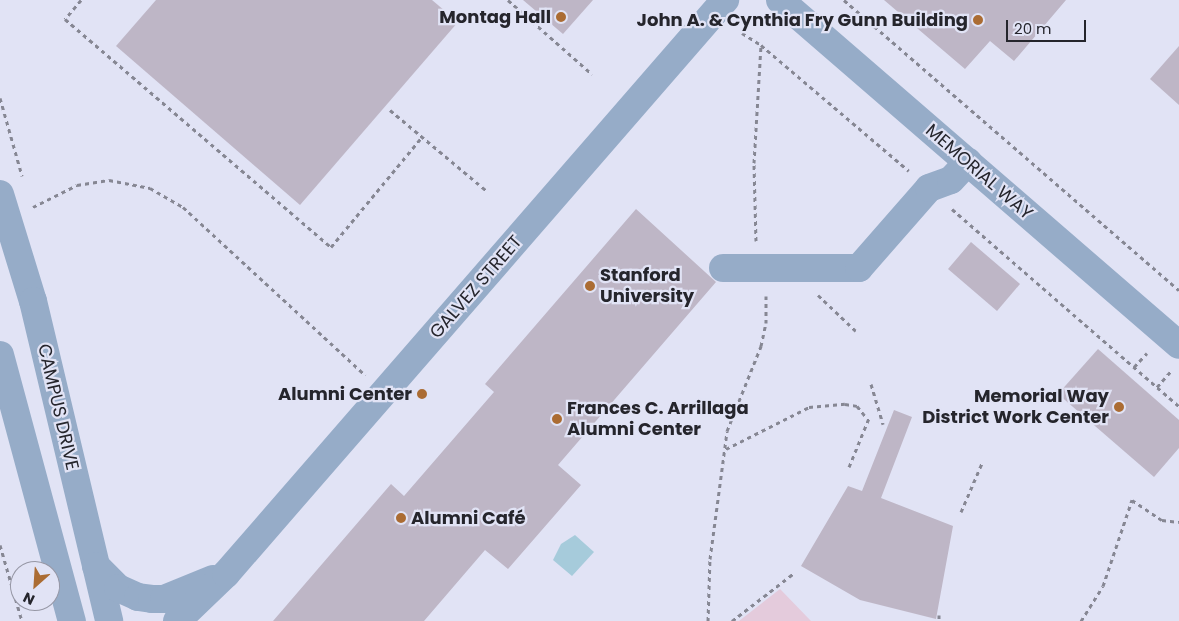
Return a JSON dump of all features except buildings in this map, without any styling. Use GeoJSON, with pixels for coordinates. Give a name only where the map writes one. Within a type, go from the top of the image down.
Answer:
{"type":"FeatureCollection","features":[{"type":"Feature","properties":{"kind":"street","name":"GALVEZ STREET"},"geometry":{"type":"LineString","coordinates":[[177,621],[226,574],[725,0]]}},
{"type":"Feature","properties":{"kind":"street","name":"MEMORIAL WAY"},"geometry":{"type":"LineString","coordinates":[[780,0],[968,162],[1176,357]]}},
{"type":"Feature","properties":{"kind":"street"},"geometry":{"type":"LineString","coordinates":[[724,268],[758,257],[859,268],[929,188],[951,180],[968,162]]}},
{"type":"Feature","properties":{"kind":"street","name":"CAMPUS DRIVE"},"geometry":{"type":"LineString","coordinates":[[0,194],[33,301],[109,621]]}},
{"type":"Feature","properties":{"kind":"street"},"geometry":{"type":"LineString","coordinates":[[0,355],[72,621]]}},
{"type":"Feature","properties":{"kind":"street"},"geometry":{"type":"LineString","coordinates":[[96,566],[118,588],[138,597],[152,599],[164,599],[226,574]]}},
{"type":"Feature","properties":{"kind":"street","name":"GALVEZ STREET"},"geometry":{"type":"LineString","coordinates":[[199,621],[226,574]]}},
{"type":"Feature","properties":{"kind":"path"},"geometry":{"type":"LineString","coordinates":[[81,0],[65,20],[331,247],[422,137]]}},
{"type":"Feature","properties":{"kind":"path"},"geometry":{"type":"LineString","coordinates":[[508,0],[592,74]]}},
{"type":"Feature","properties":{"kind":"path"},"geometry":{"type":"LineString","coordinates":[[844,0],[1179,290]]}},
{"type":"Feature","properties":{"kind":"path"},"geometry":{"type":"LineString","coordinates":[[742,33],[761,45],[912,174]]}},
{"type":"Feature","properties":{"kind":"path"},"geometry":{"type":"LineString","coordinates":[[708,621],[710,559],[728,430],[749,380],[766,323],[767,300],[758,257],[754,163],[761,45]]}},
{"type":"Feature","properties":{"kind":"path"},"geometry":{"type":"LineString","coordinates":[[0,98],[23,180]]}},
{"type":"Feature","properties":{"kind":"path"},"geometry":{"type":"LineString","coordinates":[[390,110],[488,191]]}},
{"type":"Feature","properties":{"kind":"path"},"geometry":{"type":"LineString","coordinates":[[28,199],[31,208],[76,185],[109,180],[150,188],[182,207],[384,392]]}},
{"type":"Feature","properties":{"kind":"path"},"geometry":{"type":"LineString","coordinates":[[952,208],[1179,406]]}},
{"type":"Feature","properties":{"kind":"path"},"geometry":{"type":"LineString","coordinates":[[811,288],[856,331]]}},
{"type":"Feature","properties":{"kind":"path"},"geometry":{"type":"LineString","coordinates":[[1157,387],[1176,357]]}},
{"type":"Feature","properties":{"kind":"path"},"geometry":{"type":"LineString","coordinates":[[871,384],[883,424]]}},
{"type":"Feature","properties":{"kind":"path"},"geometry":{"type":"LineString","coordinates":[[726,449],[809,407],[845,404],[857,406],[867,417],[850,467]]}},
{"type":"Feature","properties":{"kind":"path"},"geometry":{"type":"LineString","coordinates":[[961,512],[982,463]]}},
{"type":"Feature","properties":{"kind":"path"},"geometry":{"type":"LineString","coordinates":[[1081,621],[1087,615],[1103,586],[1132,500],[1162,520],[1179,522]]}},
{"type":"Feature","properties":{"kind":"path"},"geometry":{"type":"LineString","coordinates":[[0,545],[22,621]]}},
{"type":"Feature","properties":{"kind":"path"},"geometry":{"type":"LineString","coordinates":[[732,621],[794,573]]}},
{"type":"Feature","properties":{"kind":"path"},"geometry":{"type":"LineString","coordinates":[[939,615],[939,621]]}},
{"type":"Feature","properties":{"kind":"path"},"geometry":{"type":"LineString","coordinates":[[1086,621],[1087,615]]}},
{"type":"Feature","properties":{"kind":"shaded area"},"geometry":{"type":"Polygon","coordinates":[[[780,589],[811,621],[739,621],[780,589]]]}},
{"type":"Feature","properties":{"kind":"water"},"geometry":{"type":"Polygon","coordinates":[[[575,535],[594,552],[572,576],[553,560],[561,544],[575,535]]]}},
{"type":"Feature","properties":{"kind":"place","name":"Montag Hall"},"geometry":{"type":"Point","coordinates":[561,17]}},
{"type":"Feature","properties":{"kind":"place","name":"John A. & Cynthia Fry Gunn Building"},"geometry":{"type":"Point","coordinates":[978,20]}},
{"type":"Feature","properties":{"kind":"place","name":"Stanford University"},"geometry":{"type":"Point","coordinates":[590,286]}},
{"type":"Feature","properties":{"kind":"place","name":"Alumni Center"},"geometry":{"type":"Point","coordinates":[422,394]}},
{"type":"Feature","properties":{"kind":"place","name":"Memorial Way District Work Center"},"geometry":{"type":"Point","coordinates":[1119,407]}},
{"type":"Feature","properties":{"kind":"place","name":"Frances C. Arrillaga Alumni Center"},"geometry":{"type":"Point","coordinates":[557,419]}},
{"type":"Feature","properties":{"kind":"place","name":"Alumni Café"},"geometry":{"type":"Point","coordinates":[401,518]}}]}
